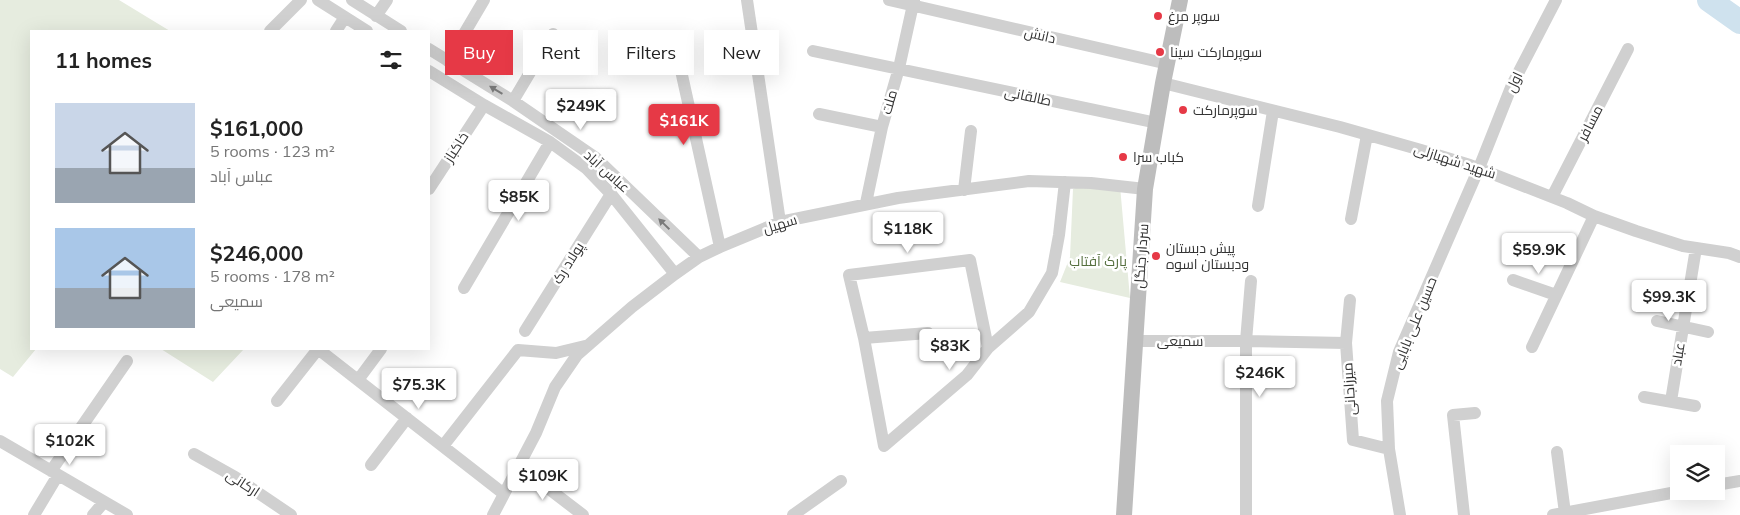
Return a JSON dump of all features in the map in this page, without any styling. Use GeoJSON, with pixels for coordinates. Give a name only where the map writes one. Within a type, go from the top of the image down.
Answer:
{"type":"FeatureCollection","features":[{"type":"Feature","properties":{"kind":"main road","name":"سردار جنگل"},"geometry":{"type":"LineString","coordinates":[[1124,515],[1145,189],[1163,83],[1180,0]]}},
{"type":"Feature","properties":{"kind":"street"},"geometry":{"type":"LineString","coordinates":[[271,30],[301,0]]}},
{"type":"Feature","properties":{"kind":"street"},"geometry":{"type":"LineString","coordinates":[[318,0],[365,30]]}},
{"type":"Feature","properties":{"kind":"street"},"geometry":{"type":"LineString","coordinates":[[352,0],[399,30]]}},
{"type":"Feature","properties":{"kind":"street"},"geometry":{"type":"LineString","coordinates":[[376,16],[387,0]]}},
{"type":"Feature","properties":{"kind":"street"},"geometry":{"type":"LineString","coordinates":[[466,30],[484,0]]}},
{"type":"Feature","properties":{"kind":"street"},"geometry":{"type":"LineString","coordinates":[[747,0],[780,222]]}},
{"type":"Feature","properties":{"kind":"street","name":"دانش"},"geometry":{"type":"LineString","coordinates":[[889,0],[913,3],[1168,64]]}},
{"type":"Feature","properties":{"kind":"street","name":"اول"},"geometry":{"type":"LineString","coordinates":[[1479,168],[1512,85],[1556,0]]}},
{"type":"Feature","properties":{"kind":"street","name":"ملت"},"geometry":{"type":"LineString","coordinates":[[866,203],[882,127],[899,68],[913,3]]}},
{"type":"Feature","properties":{"kind":"street"},"geometry":{"type":"LineString","coordinates":[[337,30],[345,17]]}},
{"type":"Feature","properties":{"kind":"street","name":"مسافر"},"geometry":{"type":"LineString","coordinates":[[1552,197],[1628,49]]}},
{"type":"Feature","properties":{"kind":"street","name":"عباس آباد"},"geometry":{"type":"LineString","coordinates":[[430,50],[445,59]]}},
{"type":"Feature","properties":{"kind":"street","name":"طالقانی"},"geometry":{"type":"LineString","coordinates":[[813,51],[1157,123]]}},
{"type":"Feature","properties":{"kind":"street","name":"عباس آباد"},"geometry":{"type":"LineString","coordinates":[[430,72],[550,142],[587,169],[611,194],[675,274]]}},
{"type":"Feature","properties":{"kind":"street","name":"عباس آباد"},"geometry":{"type":"LineString","coordinates":[[471,75],[513,101],[596,158],[699,258]]}},
{"type":"Feature","properties":{"kind":"street"},"geometry":{"type":"LineString","coordinates":[[513,101],[529,75]]}},
{"type":"Feature","properties":{"kind":"street"},"geometry":{"type":"LineString","coordinates":[[682,75],[720,246]]}},
{"type":"Feature","properties":{"kind":"street","name":"شهید شهبازلی"},"geometry":{"type":"LineString","coordinates":[[1163,83],[1367,135],[1479,168],[1594,216],[1674,243],[1729,253],[1740,257]]}},
{"type":"Feature","properties":{"kind":"street","name":"خاکباز"},"geometry":{"type":"LineString","coordinates":[[430,187],[484,105]]}},
{"type":"Feature","properties":{"kind":"street"},"geometry":{"type":"LineString","coordinates":[[1258,206],[1273,111]]}},
{"type":"Feature","properties":{"kind":"street"},"geometry":{"type":"LineString","coordinates":[[818,114],[882,127]]}},
{"type":"Feature","properties":{"kind":"street"},"geometry":{"type":"LineString","coordinates":[[964,190],[972,131]]}},
{"type":"Feature","properties":{"kind":"street"},"geometry":{"type":"LineString","coordinates":[[1351,219],[1367,135]]}},
{"type":"Feature","properties":{"kind":"street"},"geometry":{"type":"LineString","coordinates":[[464,288],[550,142]]}},
{"type":"Feature","properties":{"kind":"street","name":"حسین علی بابایی"},"geometry":{"type":"LineString","coordinates":[[1400,515],[1389,449],[1387,400],[1400,352],[1479,168]]}},
{"type":"Feature","properties":{"kind":"street","name":"سهیل"},"geometry":{"type":"LineString","coordinates":[[493,515],[536,433],[555,387],[577,354],[675,274],[720,246],[780,222],[866,203],[1029,181],[1145,189]]}},
{"type":"Feature","properties":{"kind":"street"},"geometry":{"type":"LineString","coordinates":[[988,348],[970,260],[849,275],[864,338],[884,446],[967,375],[988,348],[1028,312],[1052,273],[1059,235],[1065,182]]}},
{"type":"Feature","properties":{"kind":"street","name":"پولاد رک"},"geometry":{"type":"LineString","coordinates":[[525,331],[611,194]]}},
{"type":"Feature","properties":{"kind":"street"},"geometry":{"type":"LineString","coordinates":[[1532,347],[1594,216]]}},
{"type":"Feature","properties":{"kind":"street","name":"عباد"},"geometry":{"type":"LineString","coordinates":[[1671,401],[1696,248]]}},
{"type":"Feature","properties":{"kind":"street"},"geometry":{"type":"LineString","coordinates":[[1513,280],[1556,295]]}},
{"type":"Feature","properties":{"kind":"street"},"geometry":{"type":"LineString","coordinates":[[1246,515],[1246,340],[1251,281]]}},
{"type":"Feature","properties":{"kind":"street","name":"میرزاجانی"},"geometry":{"type":"LineString","coordinates":[[1350,300],[1346,343],[1352,440],[1389,449]]}},
{"type":"Feature","properties":{"kind":"street"},"geometry":{"type":"LineString","coordinates":[[1658,321],[1708,332]]}},
{"type":"Feature","properties":{"kind":"street"},"geometry":{"type":"LineString","coordinates":[[864,338],[928,333]]}},
{"type":"Feature","properties":{"kind":"street","name":"سمیعی"},"geometry":{"type":"LineString","coordinates":[[1134,341],[1246,340],[1346,343]]}},
{"type":"Feature","properties":{"kind":"street"},"geometry":{"type":"LineString","coordinates":[[443,446],[518,350],[556,353],[585,346]]}},
{"type":"Feature","properties":{"kind":"street"},"geometry":{"type":"LineString","coordinates":[[277,401],[317,350]]}},
{"type":"Feature","properties":{"kind":"street"},"geometry":{"type":"LineString","coordinates":[[319,350],[504,494]]}},
{"type":"Feature","properties":{"kind":"street"},"geometry":{"type":"LineString","coordinates":[[358,380],[380,350]]}},
{"type":"Feature","properties":{"kind":"street"},"geometry":{"type":"LineString","coordinates":[[34,515],[54,473],[127,361]]}},
{"type":"Feature","properties":{"kind":"street"},"geometry":{"type":"LineString","coordinates":[[1644,398],[1695,406]]}},
{"type":"Feature","properties":{"kind":"street"},"geometry":{"type":"LineString","coordinates":[[1464,515],[1452,415],[1475,413]]}},
{"type":"Feature","properties":{"kind":"street"},"geometry":{"type":"LineString","coordinates":[[372,465],[407,418]]}},
{"type":"Feature","properties":{"kind":"street"},"geometry":{"type":"LineString","coordinates":[[0,441],[127,515]]}},
{"type":"Feature","properties":{"kind":"street"},"geometry":{"type":"LineString","coordinates":[[1557,452],[1559,514],[1670,493]]}},
{"type":"Feature","properties":{"kind":"street","name":"ارکانی"},"geometry":{"type":"LineString","coordinates":[[194,454],[235,477],[291,515]]}},
{"type":"Feature","properties":{"kind":"street"},"geometry":{"type":"LineString","coordinates":[[519,466],[583,515]]}},
{"type":"Feature","properties":{"kind":"street"},"geometry":{"type":"LineString","coordinates":[[794,515],[841,481]]}},
{"type":"Feature","properties":{"kind":"street"},"geometry":{"type":"LineString","coordinates":[[1725,484],[1740,481]]}},
{"type":"Feature","properties":{"kind":"street"},"geometry":{"type":"LineString","coordinates":[[93,515],[104,502]]}},
{"type":"Feature","properties":{"kind":"green space"},"geometry":{"type":"Polygon","coordinates":[[[0,0],[119,0],[168,30],[30,30],[30,350],[35,350],[13,377],[0,369],[0,0]]]}},
{"type":"Feature","properties":{"kind":"green space","name":"پارک آفتاب"},"geometry":{"type":"Polygon","coordinates":[[[1091,183],[1120,186],[1130,298],[1060,282],[1070,257],[1073,189],[1091,183]]]}},
{"type":"Feature","properties":{"kind":"green space"},"geometry":{"type":"Polygon","coordinates":[[[163,350],[243,350],[213,382],[163,350]]]}},
{"type":"Feature","properties":{"kind":"waterway"},"geometry":{"type":"LineString","coordinates":[[1709,0],[1740,22]]}},
{"type":"Feature","properties":{"kind":"place","name":"سوپر مرغ"},"geometry":{"type":"Point","coordinates":[1158,16]}},
{"type":"Feature","properties":{"kind":"place","name":"سوپرمارکت سینا"},"geometry":{"type":"Point","coordinates":[1160,52]}},
{"type":"Feature","properties":{"kind":"place","name":"سوپرمارکت"},"geometry":{"type":"Point","coordinates":[1183,110]}},
{"type":"Feature","properties":{"kind":"place","name":"کباب سرا"},"geometry":{"type":"Point","coordinates":[1123,157]}},
{"type":"Feature","properties":{"kind":"place","name":"پیش دبستان ودبستان اسوه"},"geometry":{"type":"Point","coordinates":[1156,256]}}]}
